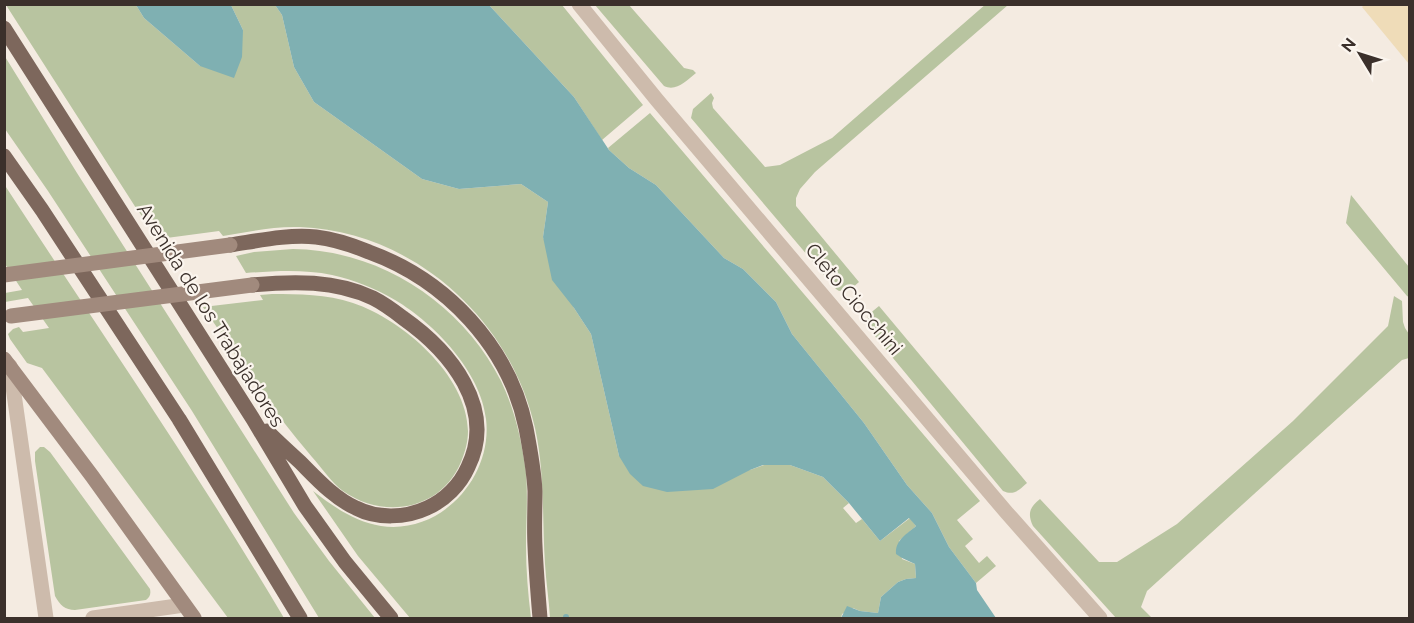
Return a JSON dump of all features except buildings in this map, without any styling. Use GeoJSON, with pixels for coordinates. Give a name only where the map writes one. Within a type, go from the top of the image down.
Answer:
{"type":"FeatureCollection","features":[{"type":"Feature","properties":{"kind":"main road","name":"Avenida de los Trabajadores"},"geometry":{"type":"LineString","coordinates":[[4,28],[254,419],[305,506],[345,562],[391,618]]}},
{"type":"Feature","properties":{"kind":"main road"},"geometry":{"type":"LineString","coordinates":[[4,156],[179,419],[300,618]]}},
{"type":"Feature","properties":{"kind":"main road"},"geometry":{"type":"LineString","coordinates":[[4,275],[296,237],[315,237],[357,247],[412,272],[445,296],[475,326],[495,352],[515,392],[526,428],[534,481],[540,618]]}},
{"type":"Feature","properties":{"kind":"main road"},"geometry":{"type":"LineString","coordinates":[[8,316],[252,285],[309,282],[354,291],[392,310],[430,339],[447,356],[459,373],[473,403],[477,433],[475,449],[465,474],[445,498],[434,506],[417,513],[389,515],[374,514],[358,509],[333,493],[254,419]]}},
{"type":"Feature","properties":{"kind":"main road"},"geometry":{"type":"LineString","coordinates":[[7,363],[195,618]]}},
{"type":"Feature","properties":{"kind":"street","name":"Cleto Ciocchini"},"geometry":{"type":"LineString","coordinates":[[579,4],[657,100],[1100,618]]}},
{"type":"Feature","properties":{"kind":"street"},"geometry":{"type":"LineString","coordinates":[[7,363],[46,618]]}},
{"type":"Feature","properties":{"kind":"street"},"geometry":{"type":"LineString","coordinates":[[93,618],[184,605]]}},
{"type":"Feature","properties":{"kind":"green space"},"geometry":{"type":"Polygon","coordinates":[[[986,4],[1008,5],[815,172],[800,189],[796,198],[796,206],[859,282],[851,289],[839,291],[691,118],[693,109],[711,93],[714,98],[713,108],[765,167],[780,165],[832,138],[986,4]]]}},
{"type":"Feature","properties":{"kind":"green space"},"geometry":{"type":"Polygon","coordinates":[[[6,5],[136,5],[144,18],[200,66],[243,30],[231,5],[275,5],[282,15],[294,67],[314,102],[422,179],[459,189],[521,184],[548,202],[543,237],[574,308],[591,334],[619,456],[750,470],[764,465],[790,465],[823,477],[849,503],[843,508],[856,523],[862,519],[880,541],[910,518],[916,526],[899,541],[902,559],[915,564],[916,578],[898,582],[881,597],[878,613],[853,608],[842,614],[841,618],[550,618],[545,564],[542,479],[535,428],[523,388],[504,351],[480,318],[451,288],[417,264],[381,245],[341,232],[290,227],[223,236],[219,231],[159,239],[136,208],[6,5]]]}},
{"type":"Feature","properties":{"kind":"green space"},"geometry":{"type":"Polygon","coordinates":[[[489,5],[562,5],[643,105],[602,140],[574,97],[489,5]]]}},
{"type":"Feature","properties":{"kind":"green space"},"geometry":{"type":"Polygon","coordinates":[[[595,5],[629,5],[684,68],[696,73],[677,87],[664,86],[595,5]]]}},
{"type":"Feature","properties":{"kind":"green space"},"geometry":{"type":"Polygon","coordinates":[[[4,55],[294,513],[375,618],[319,618],[192,411],[5,129],[4,55]]]}},
{"type":"Feature","properties":{"kind":"green space"},"geometry":{"type":"Polygon","coordinates":[[[650,113],[980,501],[957,520],[973,539],[965,546],[979,563],[987,556],[996,566],[976,583],[949,547],[932,513],[907,485],[864,423],[792,334],[776,302],[743,269],[724,258],[656,185],[629,168],[609,150],[608,148],[650,113]]]}},
{"type":"Feature","properties":{"kind":"green space"},"geometry":{"type":"Polygon","coordinates":[[[4,184],[182,454],[284,618],[228,618],[42,368],[27,363],[10,339],[8,334],[19,327],[23,332],[49,328],[28,298],[5,302],[5,293],[22,290],[5,264],[4,184]]]}},
{"type":"Feature","properties":{"kind":"green space"},"geometry":{"type":"Polygon","coordinates":[[[1351,195],[1409,267],[1409,297],[1346,223],[1351,195]]]}},
{"type":"Feature","properties":{"kind":"green space"},"geometry":{"type":"Polygon","coordinates":[[[293,249],[326,252],[357,259],[415,286],[464,328],[484,353],[506,392],[522,450],[527,482],[526,564],[531,618],[410,618],[358,556],[313,491],[345,513],[371,524],[403,526],[424,521],[459,498],[472,481],[481,461],[486,441],[486,419],[475,384],[453,350],[425,322],[395,300],[348,279],[321,273],[278,271],[246,273],[236,256],[293,249]]]}},
{"type":"Feature","properties":{"kind":"green space"},"geometry":{"type":"Polygon","coordinates":[[[260,295],[323,296],[353,303],[392,322],[429,352],[457,390],[465,410],[468,431],[461,462],[452,478],[440,491],[426,500],[410,505],[393,507],[376,505],[359,500],[343,491],[327,475],[269,403],[203,307],[263,300],[260,295]]]}},
{"type":"Feature","properties":{"kind":"green space"},"geometry":{"type":"Polygon","coordinates":[[[1394,296],[1402,301],[1403,322],[1409,334],[1409,358],[1402,360],[1147,591],[1141,607],[1152,618],[1116,618],[1033,526],[1030,511],[1040,499],[1099,562],[1117,562],[1177,524],[1293,421],[1388,326],[1394,296]]]}},
{"type":"Feature","properties":{"kind":"green space"},"geometry":{"type":"Polygon","coordinates":[[[879,306],[1027,483],[1016,492],[1003,491],[869,329],[868,315],[879,306]]]}},
{"type":"Feature","properties":{"kind":"green space"},"geometry":{"type":"Polygon","coordinates":[[[40,447],[50,452],[150,589],[150,595],[146,600],[71,610],[57,599],[35,461],[35,452],[40,447]]]}},
{"type":"Feature","properties":{"kind":"sand"},"geometry":{"type":"Polygon","coordinates":[[[1364,5],[1409,5],[1409,64],[1362,7],[1364,5]]]}},
{"type":"Feature","properties":{"kind":"water"},"geometry":{"type":"Polygon","coordinates":[[[136,5],[231,5],[243,30],[242,57],[234,78],[200,66],[144,18],[136,5]]]}},
{"type":"Feature","properties":{"kind":"water"},"geometry":{"type":"Polygon","coordinates":[[[275,5],[489,5],[574,97],[609,150],[629,168],[656,185],[724,258],[743,269],[776,302],[792,334],[864,423],[907,485],[932,513],[949,547],[976,583],[977,590],[996,618],[841,618],[847,606],[860,611],[878,613],[881,597],[898,582],[916,578],[915,564],[896,554],[896,549],[905,535],[916,526],[909,518],[880,541],[849,503],[823,477],[790,465],[763,465],[713,489],[667,492],[643,486],[630,474],[619,456],[591,334],[552,280],[543,237],[548,202],[521,184],[459,189],[422,179],[314,102],[294,67],[282,15],[275,5]]]}}]}
